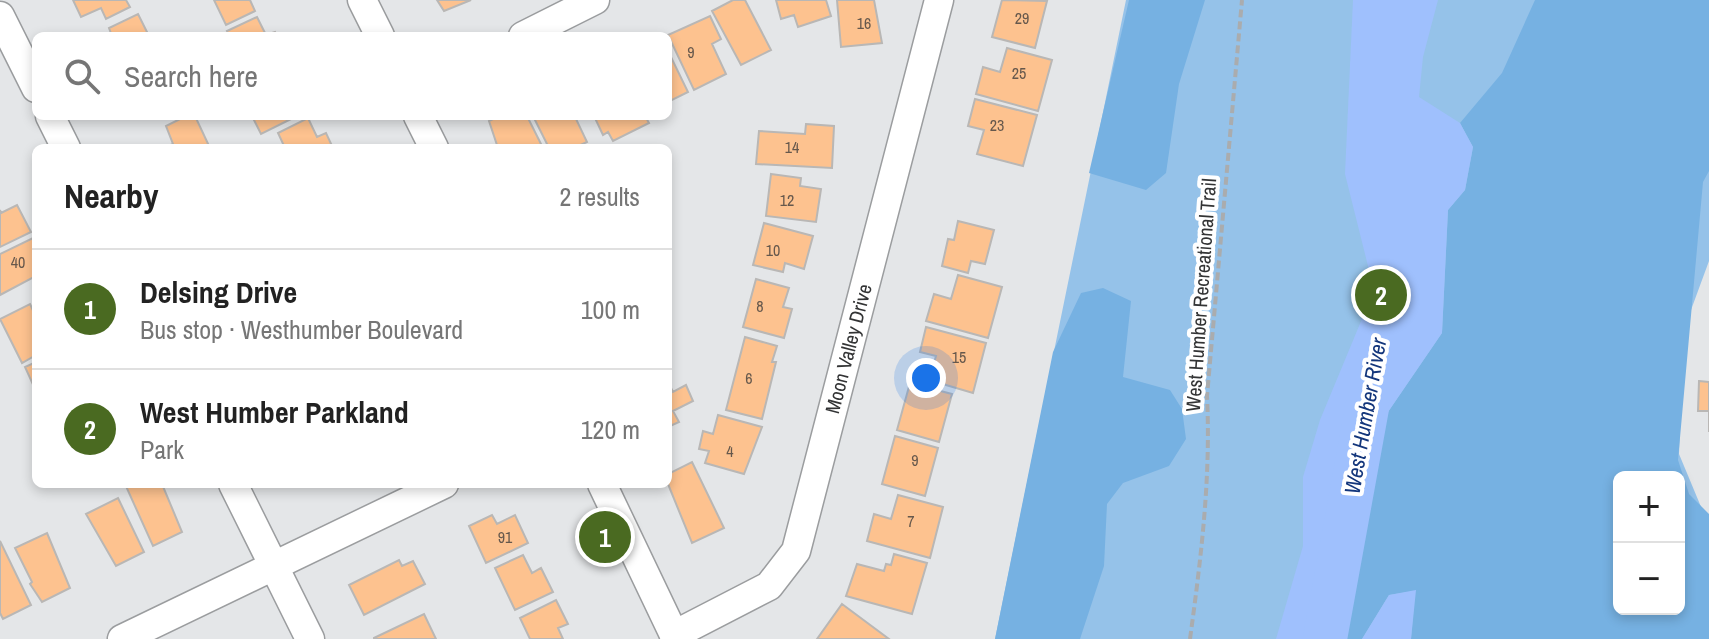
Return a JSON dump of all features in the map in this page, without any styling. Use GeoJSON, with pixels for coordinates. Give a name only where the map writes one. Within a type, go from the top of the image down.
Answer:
{"type":"FeatureCollection","features":[{"type":"Feature","properties":{"kind":"street"},"geometry":{"type":"LineString","coordinates":[[362,0],[378,32]]}},
{"type":"Feature","properties":{"kind":"street"},"geometry":{"type":"LineString","coordinates":[[531,32],[595,0]]}},
{"type":"Feature","properties":{"kind":"street","name":"Moon Valley Drive"},"geometry":{"type":"LineString","coordinates":[[675,637],[769,586],[796,551],[939,0]]}},
{"type":"Feature","properties":{"kind":"street"},"geometry":{"type":"LineString","coordinates":[[0,16],[32,80]]}},
{"type":"Feature","properties":{"kind":"street"},"geometry":{"type":"LineString","coordinates":[[52,120],[64,144]]}},
{"type":"Feature","properties":{"kind":"street"},"geometry":{"type":"LineString","coordinates":[[420,120],[432,144]]}},
{"type":"Feature","properties":{"kind":"street"},"geometry":{"type":"LineString","coordinates":[[235,488],[310,639]]}},
{"type":"Feature","properties":{"kind":"street"},"geometry":{"type":"LineString","coordinates":[[122,639],[436,488]]}},
{"type":"Feature","properties":{"kind":"street"},"geometry":{"type":"LineString","coordinates":[[604,488],[675,637]]}},
{"type":"Feature","properties":{"kind":"path","name":"West Humber Recreational Trail"},"geometry":{"type":"LineString","coordinates":[[1190,639],[1205,524],[1210,452],[1208,381],[1242,0]]}},
{"type":"Feature","properties":{"kind":"shaded area"},"geometry":{"type":"Polygon","coordinates":[[[1126,0],[1709,0],[1709,261],[1684,329],[1679,454],[1709,526],[1709,639],[995,639],[1126,0]]]}},
{"type":"Feature","properties":{"kind":"shaded area"},"geometry":{"type":"Polygon","coordinates":[[[1129,0],[1205,0],[1179,84],[1166,173],[1146,190],[1089,173],[1129,0]]]}},
{"type":"Feature","properties":{"kind":"shaded area"},"geometry":{"type":"Polygon","coordinates":[[[1535,0],[1709,0],[1709,171],[1703,182],[1678,460],[1682,471],[1613,471],[1613,615],[1685,615],[1685,482],[1689,494],[1709,514],[1709,639],[1411,639],[1415,591],[1389,595],[1362,639],[1332,639],[1330,574],[1360,453],[1442,333],[1448,210],[1465,190],[1473,147],[1460,123],[1502,73],[1535,0]]]}},
{"type":"Feature","properties":{"kind":"shaded area"},"geometry":{"type":"Polygon","coordinates":[[[1103,288],[1131,301],[1123,377],[1170,390],[1182,409],[1186,439],[1169,466],[1123,483],[1107,504],[1104,566],[1080,639],[995,639],[1053,352],[1081,293],[1103,288]]]}},
{"type":"Feature","properties":{"kind":"water"},"geometry":{"type":"Polygon","coordinates":[[[1353,0],[1438,0],[1423,57],[1419,97],[1460,123],[1473,147],[1465,190],[1448,210],[1442,333],[1360,453],[1330,574],[1332,639],[1276,639],[1303,546],[1303,477],[1320,420],[1374,290],[1345,174],[1353,0]]]}},
{"type":"Feature","properties":{"kind":"water"},"geometry":{"type":"Polygon","coordinates":[[[1416,590],[1411,639],[1362,639],[1389,595],[1416,590]]]}},
{"type":"Feature","properties":{"kind":"building"},"geometry":{"type":"Polygon","coordinates":[[[73,0],[126,0],[130,7],[106,19],[101,8],[81,17],[73,0]]]}},
{"type":"Feature","properties":{"kind":"building"},"geometry":{"type":"Polygon","coordinates":[[[214,0],[250,0],[255,11],[226,25],[214,0]]]}},
{"type":"Feature","properties":{"kind":"building"},"geometry":{"type":"Polygon","coordinates":[[[437,0],[471,0],[444,11],[437,0]]]}},
{"type":"Feature","properties":{"kind":"building"},"geometry":{"type":"Polygon","coordinates":[[[733,0],[745,0],[771,50],[741,65],[712,11],[733,0]]]}},
{"type":"Feature","properties":{"kind":"building"},"geometry":{"type":"Polygon","coordinates":[[[776,0],[826,0],[831,16],[798,27],[794,15],[781,19],[776,0]]]}},
{"type":"Feature","properties":{"kind":"building"},"geometry":{"type":"Polygon","coordinates":[[[837,0],[874,0],[882,43],[841,47],[837,0]]]}},
{"type":"Feature","properties":{"kind":"building"},"geometry":{"type":"Polygon","coordinates":[[[1002,0],[1047,1],[1035,48],[992,37],[1002,0]]]}},
{"type":"Feature","properties":{"kind":"building"},"geometry":{"type":"Polygon","coordinates":[[[138,14],[147,32],[110,32],[109,28],[138,14]]]}},
{"type":"Feature","properties":{"kind":"building"},"geometry":{"type":"Polygon","coordinates":[[[710,16],[721,39],[712,44],[726,74],[694,90],[672,43],[672,33],[710,16]]]}},
{"type":"Feature","properties":{"kind":"building"},"geometry":{"type":"Polygon","coordinates":[[[257,17],[264,32],[228,32],[257,17]]]}},
{"type":"Feature","properties":{"kind":"building"},"geometry":{"type":"Polygon","coordinates":[[[1007,48],[1052,60],[1038,111],[976,94],[983,67],[1000,72],[1007,48]]]}},
{"type":"Feature","properties":{"kind":"building"},"geometry":{"type":"Polygon","coordinates":[[[672,59],[688,92],[672,100],[672,59]]]}},
{"type":"Feature","properties":{"kind":"building"},"geometry":{"type":"Polygon","coordinates":[[[975,99],[1037,115],[1023,166],[977,154],[984,130],[968,126],[975,99]]]}},
{"type":"Feature","properties":{"kind":"building"},"geometry":{"type":"Polygon","coordinates":[[[178,120],[197,120],[208,144],[173,144],[166,126],[178,120]]]}},
{"type":"Feature","properties":{"kind":"building"},"geometry":{"type":"Polygon","coordinates":[[[254,120],[289,120],[261,134],[254,120]]]}},
{"type":"Feature","properties":{"kind":"building"},"geometry":{"type":"Polygon","coordinates":[[[309,120],[317,137],[326,133],[331,144],[283,144],[278,133],[309,120]]]}},
{"type":"Feature","properties":{"kind":"building"},"geometry":{"type":"Polygon","coordinates":[[[529,120],[541,144],[497,144],[489,121],[529,120]]]}},
{"type":"Feature","properties":{"kind":"building"},"geometry":{"type":"Polygon","coordinates":[[[535,120],[576,120],[587,142],[583,144],[547,144],[535,120]]]}},
{"type":"Feature","properties":{"kind":"building"},"geometry":{"type":"Polygon","coordinates":[[[596,120],[647,120],[649,123],[613,141],[608,132],[603,135],[596,120]]]}},
{"type":"Feature","properties":{"kind":"building"},"geometry":{"type":"Polygon","coordinates":[[[806,124],[834,126],[832,168],[756,164],[759,131],[805,134],[806,124]]]}},
{"type":"Feature","properties":{"kind":"building"},"geometry":{"type":"Polygon","coordinates":[[[771,174],[801,178],[800,186],[821,189],[816,222],[766,216],[771,174]]]}},
{"type":"Feature","properties":{"kind":"building"},"geometry":{"type":"Polygon","coordinates":[[[17,205],[31,232],[0,247],[0,210],[1,213],[17,205]]]}},
{"type":"Feature","properties":{"kind":"building"},"geometry":{"type":"Polygon","coordinates":[[[958,221],[994,230],[985,264],[971,261],[968,273],[942,266],[948,239],[954,240],[958,221]]]}},
{"type":"Feature","properties":{"kind":"building"},"geometry":{"type":"Polygon","coordinates":[[[764,223],[813,236],[804,269],[785,263],[783,272],[753,265],[764,223]]]}},
{"type":"Feature","properties":{"kind":"building"},"geometry":{"type":"Polygon","coordinates":[[[32,238],[32,278],[0,295],[0,254],[32,238]]]}},
{"type":"Feature","properties":{"kind":"building"},"geometry":{"type":"Polygon","coordinates":[[[958,275],[1002,287],[988,338],[926,321],[934,294],[951,299],[958,275]]]}},
{"type":"Feature","properties":{"kind":"building"},"geometry":{"type":"Polygon","coordinates":[[[756,279],[789,288],[783,307],[792,309],[784,338],[743,327],[756,279]]]}},
{"type":"Feature","properties":{"kind":"building"},"geometry":{"type":"Polygon","coordinates":[[[30,304],[32,357],[22,363],[0,319],[30,304]]]}},
{"type":"Feature","properties":{"kind":"building"},"geometry":{"type":"Polygon","coordinates":[[[926,327],[986,343],[973,393],[929,380],[936,356],[920,352],[926,327]]]}},
{"type":"Feature","properties":{"kind":"building"},"geometry":{"type":"Polygon","coordinates":[[[745,337],[777,346],[762,419],[726,410],[745,337]]]}},
{"type":"Feature","properties":{"kind":"building"},"geometry":{"type":"Polygon","coordinates":[[[32,364],[32,382],[25,367],[32,364]]]}},
{"type":"Feature","properties":{"kind":"building"},"geometry":{"type":"Polygon","coordinates":[[[1699,381],[1709,382],[1709,411],[1698,411],[1699,381]]]}},
{"type":"Feature","properties":{"kind":"building"},"geometry":{"type":"Polygon","coordinates":[[[910,383],[952,394],[939,442],[897,430],[910,383]]]}},
{"type":"Feature","properties":{"kind":"building"},"geometry":{"type":"Polygon","coordinates":[[[686,385],[693,401],[673,411],[679,422],[672,425],[672,390],[686,385]]]}},
{"type":"Feature","properties":{"kind":"building"},"geometry":{"type":"Polygon","coordinates":[[[718,415],[762,427],[744,474],[705,463],[709,451],[699,449],[703,431],[713,434],[718,415]]]}},
{"type":"Feature","properties":{"kind":"building"},"geometry":{"type":"Polygon","coordinates":[[[895,436],[938,448],[925,496],[882,484],[895,436]]]}},
{"type":"Feature","properties":{"kind":"building"},"geometry":{"type":"Polygon","coordinates":[[[692,462],[724,528],[692,543],[670,488],[672,472],[692,462]]]}},
{"type":"Feature","properties":{"kind":"building"},"geometry":{"type":"Polygon","coordinates":[[[127,488],[164,488],[182,532],[153,546],[127,488]]]}},
{"type":"Feature","properties":{"kind":"building"},"geometry":{"type":"Polygon","coordinates":[[[898,495],[943,507],[930,558],[867,541],[874,514],[891,519],[898,495]]]}},
{"type":"Feature","properties":{"kind":"building"},"geometry":{"type":"Polygon","coordinates":[[[118,498],[144,552],[116,566],[86,514],[118,498]]]}},
{"type":"Feature","properties":{"kind":"building"},"geometry":{"type":"Polygon","coordinates":[[[492,515],[497,524],[515,515],[528,543],[486,563],[469,526],[492,515]]]}},
{"type":"Feature","properties":{"kind":"building"},"geometry":{"type":"Polygon","coordinates":[[[47,533],[70,588],[42,602],[30,584],[32,582],[15,548],[47,533]]]}},
{"type":"Feature","properties":{"kind":"building"},"geometry":{"type":"Polygon","coordinates":[[[0,541],[31,605],[3,619],[0,613],[0,541]]]}},
{"type":"Feature","properties":{"kind":"building"},"geometry":{"type":"Polygon","coordinates":[[[894,554],[927,563],[912,614],[846,596],[857,564],[884,571],[886,564],[891,565],[894,554]]]}},
{"type":"Feature","properties":{"kind":"building"},"geometry":{"type":"Polygon","coordinates":[[[523,555],[532,573],[541,568],[553,592],[515,610],[495,568],[523,555]]]}},
{"type":"Feature","properties":{"kind":"building"},"geometry":{"type":"Polygon","coordinates":[[[399,560],[402,566],[413,561],[425,584],[364,615],[349,585],[399,560]]]}},
{"type":"Feature","properties":{"kind":"building"},"geometry":{"type":"Polygon","coordinates":[[[556,600],[568,624],[558,628],[563,639],[530,639],[520,618],[556,600]]]}},
{"type":"Feature","properties":{"kind":"building"},"geometry":{"type":"Polygon","coordinates":[[[842,604],[889,639],[817,639],[842,604]]]}},
{"type":"Feature","properties":{"kind":"building"},"geometry":{"type":"Polygon","coordinates":[[[424,614],[436,639],[374,639],[374,638],[424,614]]]}},
{"type":"Feature","properties":{"kind":"waterway","name":"West Humber River"},"geometry":{"type":"LineString","coordinates":[[1325,639],[1367,408]]}},
{"type":"Feature","properties":{"kind":"place","name":"West Humber Parkland"},"geometry":{"type":"Point","coordinates":[1381,295]}},
{"type":"Feature","properties":{"kind":"place","name":"Delsing Drive"},"geometry":{"type":"Point","coordinates":[605,537]}}]}
